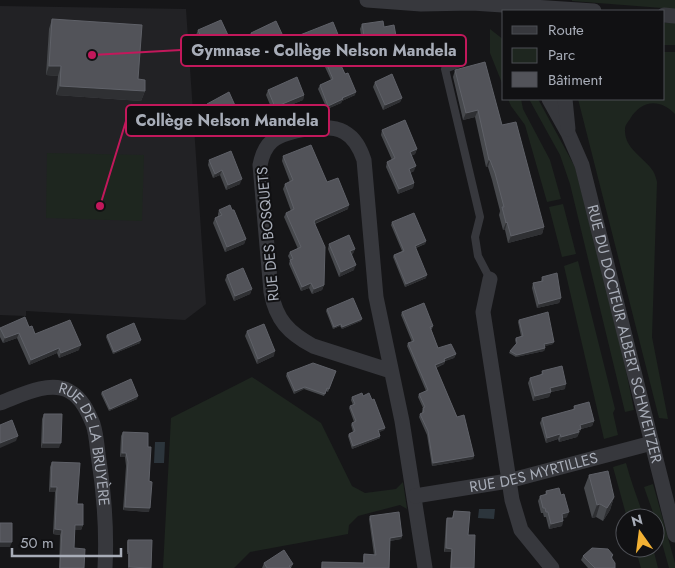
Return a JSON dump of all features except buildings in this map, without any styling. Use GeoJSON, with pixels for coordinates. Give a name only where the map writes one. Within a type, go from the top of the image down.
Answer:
{"type":"FeatureCollection","features":[{"type":"Feature","properties":{"kind":"street"},"geometry":{"type":"LineString","coordinates":[[367,0],[421,4],[465,2],[584,10]]}},
{"type":"Feature","properties":{"kind":"street","name":"RUE DU DOCTEUR ALBERT SCHWEITZER"},"geometry":{"type":"LineString","coordinates":[[549,100],[568,133],[582,165],[675,535]]}},
{"type":"Feature","properties":{"kind":"street","name":"RUE DU DOCTEUR ALBERT SCHWEITZER"},"geometry":{"type":"LineString","coordinates":[[565,100],[568,133]]}},
{"type":"Feature","properties":{"kind":"street","name":"RUE DES BOSQUETS"},"geometry":{"type":"LineString","coordinates":[[391,371],[313,346],[291,333],[275,310],[271,292],[260,165],[266,148],[281,135],[303,130],[342,130],[350,136],[360,149],[364,160],[376,297],[402,421],[425,568]]}},
{"type":"Feature","properties":{"kind":"street"},"geometry":{"type":"LineString","coordinates":[[490,279],[483,312],[512,500],[521,530],[552,568]]}},
{"type":"Feature","properties":{"kind":"street","name":"RUE DE LA BRUYÈRE"},"geometry":{"type":"LineString","coordinates":[[0,403],[48,387],[68,390],[84,404],[94,426],[100,463],[107,531],[106,568]]}},
{"type":"Feature","properties":{"kind":"street","name":"RUE DES MYRTILLES"},"geometry":{"type":"LineString","coordinates":[[415,496],[508,481],[652,443]]}},
{"type":"Feature","properties":{"kind":"lane"},"geometry":{"type":"LineString","coordinates":[[463,62],[445,69],[480,217],[475,237],[478,256],[490,279]]}},
{"type":"Feature","properties":{"kind":"shaded area"},"geometry":{"type":"Polygon","coordinates":[[[0,6],[186,9],[206,304],[185,320],[26,311],[26,316],[0,315],[0,6]]]}},
{"type":"Feature","properties":{"kind":"shaded area"},"geometry":{"type":"Polygon","coordinates":[[[155,442],[165,442],[164,463],[154,463],[155,442]]]}},
{"type":"Feature","properties":{"kind":"shaded area"},"geometry":{"type":"Polygon","coordinates":[[[479,509],[495,509],[494,519],[478,518],[479,509]]]}},
{"type":"Feature","properties":{"kind":"green space"},"geometry":{"type":"Polygon","coordinates":[[[675,0],[675,9],[572,1],[675,0]]]}},
{"type":"Feature","properties":{"kind":"green space"},"geometry":{"type":"Polygon","coordinates":[[[665,23],[675,23],[675,45],[665,45],[665,23]]]}},
{"type":"Feature","properties":{"kind":"green space"},"geometry":{"type":"Polygon","coordinates":[[[490,29],[502,38],[502,83],[490,53],[490,29]]]}},
{"type":"Feature","properties":{"kind":"green space"},"geometry":{"type":"Polygon","coordinates":[[[665,52],[675,52],[675,114],[663,105],[651,103],[634,113],[625,129],[631,147],[653,171],[657,182],[652,337],[668,419],[659,418],[578,100],[665,100],[665,52]]]}},
{"type":"Feature","properties":{"kind":"green space"},"geometry":{"type":"Polygon","coordinates":[[[508,100],[521,100],[523,109],[550,160],[561,199],[547,202],[525,125],[508,100]]]}},
{"type":"Feature","properties":{"kind":"green space"},"geometry":{"type":"Polygon","coordinates":[[[530,100],[539,100],[575,167],[622,351],[634,410],[625,412],[570,184],[560,155],[530,100]]]}},
{"type":"Feature","properties":{"kind":"green space"},"geometry":{"type":"Polygon","coordinates":[[[47,153],[144,155],[142,221],[46,218],[47,153]]]}},
{"type":"Feature","properties":{"kind":"green space"},"geometry":{"type":"Polygon","coordinates":[[[563,204],[576,254],[562,257],[549,207],[563,204]]]}},
{"type":"Feature","properties":{"kind":"green space"},"geometry":{"type":"Polygon","coordinates":[[[578,261],[615,409],[613,413],[618,435],[604,439],[564,266],[578,261]]]}},
{"type":"Feature","properties":{"kind":"green space"},"geometry":{"type":"Polygon","coordinates":[[[252,377],[321,423],[352,486],[365,493],[396,489],[403,482],[407,509],[400,505],[358,516],[349,525],[348,534],[250,552],[234,568],[163,568],[171,418],[252,377]]]}},
{"type":"Feature","properties":{"kind":"green space"},"geometry":{"type":"Polygon","coordinates":[[[626,463],[641,508],[624,508],[613,467],[626,463]]]}},
{"type":"Feature","properties":{"kind":"green space"},"geometry":{"type":"Polygon","coordinates":[[[653,484],[660,508],[651,508],[644,487],[653,484]]]}},
{"type":"Feature","properties":{"kind":"green space"},"geometry":{"type":"Polygon","coordinates":[[[665,527],[675,563],[675,568],[669,568],[665,554],[665,527]]]}},
{"type":"Feature","properties":{"kind":"green space"},"geometry":{"type":"Polygon","coordinates":[[[638,558],[656,558],[658,568],[641,568],[638,558]]]}},
{"type":"Feature","properties":{"kind":"place","name":"Gymnase - Collège Nelson Mandela"},"geometry":{"type":"Point","coordinates":[92,55]}},
{"type":"Feature","properties":{"kind":"place","name":"Collège Nelson Mandela"},"geometry":{"type":"Point","coordinates":[100,206]}}]}
